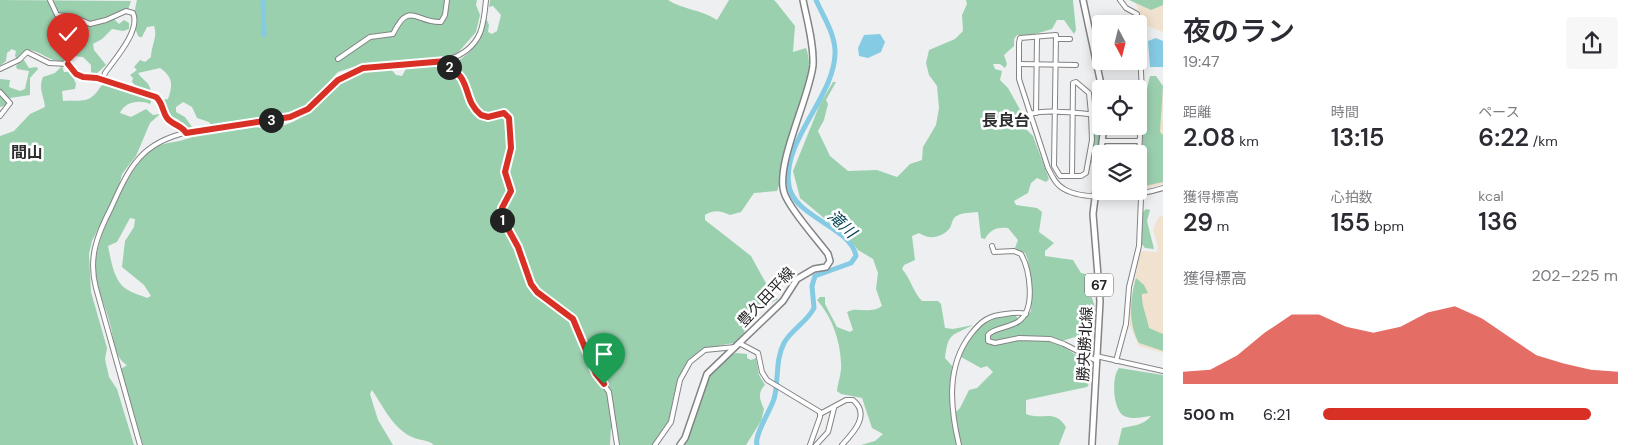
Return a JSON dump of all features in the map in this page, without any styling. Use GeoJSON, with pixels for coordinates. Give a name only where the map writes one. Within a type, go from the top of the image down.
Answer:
{"type":"FeatureCollection","features":[{"type":"Feature","properties":{"kind":"main road","name":"豊久田平線"},"geometry":{"type":"LineString","coordinates":[[680,445],[687,432],[705,378],[783,301],[797,279],[814,269],[826,267],[830,261],[828,254],[786,198],[782,183],[787,156],[808,89],[813,65],[803,0]]}},
{"type":"Feature","properties":{"kind":"main road"},"geometry":{"type":"LineString","coordinates":[[1083,0],[1100,80]]}},
{"type":"Feature","properties":{"kind":"main road","name":"勝央勝北線"},"geometry":{"type":"LineString","coordinates":[[1102,145],[1103,135]]}},
{"type":"Feature","properties":{"kind":"main road","name":"勝央勝北線"},"geometry":{"type":"LineString","coordinates":[[1092,445],[1100,301],[1093,214],[1094,200]]}},
{"type":"Feature","properties":{"kind":"street"},"geometry":{"type":"LineString","coordinates":[[50,0],[57,15],[74,17],[90,24],[106,20],[126,11],[133,13],[135,21],[133,31],[105,73],[103,80]]}},
{"type":"Feature","properties":{"kind":"street"},"geometry":{"type":"LineString","coordinates":[[338,59],[370,37],[393,34],[400,20],[408,15],[413,14],[431,21],[441,22],[445,15],[447,0]]}},
{"type":"Feature","properties":{"kind":"street"},"geometry":{"type":"LineString","coordinates":[[140,445],[93,278],[93,253],[100,228],[136,162],[159,142],[186,133],[290,117],[308,109],[338,80],[363,68],[446,61],[462,54],[476,40],[482,28],[486,0]]}},
{"type":"Feature","properties":{"kind":"street"},"geometry":{"type":"LineString","coordinates":[[1120,0],[1126,8],[1137,15]]}},
{"type":"Feature","properties":{"kind":"street"},"geometry":{"type":"LineString","coordinates":[[1072,176],[1073,83],[1076,82],[1090,93],[1093,136],[1086,173],[1081,176],[1072,176],[1060,176],[1054,166],[1056,35],[1020,38],[1019,79],[1048,168],[1056,182],[1072,193],[1092,196]]}},
{"type":"Feature","properties":{"kind":"street"},"geometry":{"type":"LineString","coordinates":[[1036,112],[1037,38]]}},
{"type":"Feature","properties":{"kind":"street"},"geometry":{"type":"LineString","coordinates":[[1056,39],[1070,39]]}},
{"type":"Feature","properties":{"kind":"street"},"geometry":{"type":"LineString","coordinates":[[0,70],[30,52],[49,63],[68,64],[76,74],[83,77],[93,77],[156,97],[161,102],[167,118],[184,129],[186,133]]}},
{"type":"Feature","properties":{"kind":"street"},"geometry":{"type":"LineString","coordinates":[[446,61],[451,70],[461,77],[468,98],[481,115],[488,117],[504,113],[509,118],[511,148],[505,172],[511,191],[502,208],[502,220],[518,247],[534,289],[569,315],[575,323],[596,374],[609,392],[617,445]]}},
{"type":"Feature","properties":{"kind":"street"},"geometry":{"type":"LineString","coordinates":[[1019,64],[1076,65]]}},
{"type":"Feature","properties":{"kind":"street"},"geometry":{"type":"LineString","coordinates":[[1139,145],[1142,93],[1141,70]]}},
{"type":"Feature","properties":{"kind":"street"},"geometry":{"type":"LineString","coordinates":[[0,92],[10,103],[0,116]]}},
{"type":"Feature","properties":{"kind":"street"},"geometry":{"type":"LineString","coordinates":[[1030,114],[1036,112],[1091,114]]}},
{"type":"Feature","properties":{"kind":"street"},"geometry":{"type":"LineString","coordinates":[[1103,141],[1139,141]]}},
{"type":"Feature","properties":{"kind":"street"},"geometry":{"type":"LineString","coordinates":[[1147,192],[1163,188]]}},
{"type":"Feature","properties":{"kind":"street"},"geometry":{"type":"LineString","coordinates":[[1116,360],[1126,324],[1128,295],[1139,246],[1141,200]]}},
{"type":"Feature","properties":{"kind":"street"},"geometry":{"type":"LineString","coordinates":[[992,246],[993,252],[1014,251],[1022,257],[1030,300],[1026,314],[1017,322],[990,332],[988,341],[994,343],[1019,338],[1050,339],[1096,358],[1116,360],[1163,371]]}},
{"type":"Feature","properties":{"kind":"street"},"geometry":{"type":"LineString","coordinates":[[959,445],[951,393],[954,364],[961,348],[979,324],[987,318],[1019,312],[1026,314]]}},
{"type":"Feature","properties":{"kind":"street"},"geometry":{"type":"LineString","coordinates":[[655,445],[671,422],[680,380],[690,362],[705,350],[737,345],[758,353],[763,374],[772,383],[820,414]]}},
{"type":"Feature","properties":{"kind":"street"},"geometry":{"type":"LineString","coordinates":[[810,445],[820,414],[846,400],[853,400],[860,412],[857,430],[842,445]]}},
{"type":"Feature","properties":{"kind":"street"},"geometry":{"type":"LineString","coordinates":[[816,445],[828,432],[834,408]]}},
{"type":"Feature","properties":{"kind":"shaded area"},"geometry":{"type":"Polygon","coordinates":[[[1163,0],[1163,32],[1148,26],[1148,15],[1141,15],[1135,2],[1163,0]]]}},
{"type":"Feature","properties":{"kind":"shaded area"},"geometry":{"type":"Polygon","coordinates":[[[1160,85],[1163,87],[1163,184],[1147,188],[1147,145],[1142,145],[1143,135],[1147,135],[1147,86],[1160,85]]]}},
{"type":"Feature","properties":{"kind":"shaded area"},"geometry":{"type":"Polygon","coordinates":[[[1163,215],[1163,353],[1139,346],[1130,326],[1130,305],[1140,251],[1157,252],[1158,247],[1153,230],[1158,218],[1163,215]]]}},
{"type":"Feature","properties":{"kind":"green space"},"geometry":{"type":"Polygon","coordinates":[[[0,0],[131,1],[128,10],[116,13],[115,20],[119,24],[124,20],[129,23],[129,29],[123,31],[112,29],[102,39],[93,44],[94,50],[106,65],[96,74],[91,74],[91,65],[83,57],[73,56],[61,61],[26,50],[17,59],[15,56],[16,51],[12,49],[7,53],[6,61],[0,66],[0,0]]]}},
{"type":"Feature","properties":{"kind":"green space"},"geometry":{"type":"Polygon","coordinates":[[[137,0],[477,0],[476,5],[480,15],[476,32],[455,56],[442,60],[371,63],[338,72],[311,101],[297,111],[283,115],[212,126],[209,122],[197,118],[192,107],[183,102],[176,107],[176,112],[185,117],[192,127],[189,130],[179,124],[179,120],[167,114],[161,100],[168,99],[171,90],[170,78],[164,71],[160,68],[138,73],[149,85],[151,91],[149,92],[139,89],[132,82],[133,78],[130,75],[137,70],[134,67],[140,60],[145,62],[151,57],[155,34],[154,26],[147,27],[142,37],[139,37],[137,34],[135,9],[137,0]]]}},
{"type":"Feature","properties":{"kind":"green space"},"geometry":{"type":"Polygon","coordinates":[[[490,0],[668,0],[717,20],[729,0],[774,0],[776,2],[795,26],[793,52],[806,48],[809,59],[807,82],[788,138],[779,185],[777,191],[754,193],[741,212],[730,215],[714,211],[705,215],[705,220],[751,256],[773,296],[778,299],[748,316],[744,333],[735,343],[708,349],[691,360],[680,378],[672,404],[668,427],[653,445],[619,445],[616,432],[611,428],[610,445],[434,445],[412,437],[399,428],[389,417],[372,390],[370,394],[378,420],[393,445],[143,445],[121,369],[127,365],[119,357],[115,347],[95,273],[99,244],[105,226],[122,189],[142,159],[155,147],[164,144],[211,133],[254,127],[272,128],[290,123],[306,115],[340,83],[349,77],[369,70],[390,68],[396,75],[402,76],[407,67],[429,66],[448,69],[474,46],[480,36],[486,18],[489,25],[488,32],[492,34],[497,31],[501,15],[493,6],[489,7],[490,0]],[[130,218],[117,242],[108,246],[114,271],[119,282],[130,291],[147,298],[151,296],[144,285],[122,267],[125,241],[134,227],[135,219],[130,218]]]}},
{"type":"Feature","properties":{"kind":"green space"},"geometry":{"type":"Polygon","coordinates":[[[966,0],[1073,0],[1076,30],[1074,34],[1064,20],[1057,20],[1052,29],[1032,35],[1017,35],[1014,39],[1014,46],[1004,55],[1007,64],[1005,68],[1000,64],[993,64],[995,69],[1002,71],[1000,80],[1008,88],[1023,115],[1025,128],[1033,136],[1049,179],[1046,182],[1037,178],[1031,183],[1028,193],[1014,201],[1016,205],[1037,208],[1042,212],[1039,232],[1054,243],[1045,251],[1045,256],[1073,260],[1081,273],[1091,275],[1093,278],[1088,286],[1095,307],[1091,328],[1085,334],[1062,341],[1061,345],[1088,363],[1090,382],[1087,387],[1026,400],[1026,414],[1032,416],[1053,416],[1062,421],[1066,427],[1059,445],[861,445],[875,441],[883,434],[872,428],[862,398],[841,394],[837,391],[841,366],[839,346],[831,321],[817,300],[820,297],[825,297],[825,304],[837,327],[850,332],[853,330],[847,312],[851,310],[872,310],[882,306],[876,289],[878,273],[873,259],[858,250],[849,239],[800,198],[793,171],[820,104],[833,82],[836,82],[826,100],[828,104],[824,120],[818,131],[830,156],[848,171],[877,170],[897,177],[910,164],[922,160],[923,147],[936,125],[939,108],[937,86],[929,75],[926,63],[929,50],[955,39],[963,31],[962,15],[967,4],[966,0]],[[978,212],[957,215],[950,228],[939,236],[927,237],[919,233],[912,236],[915,260],[904,265],[902,269],[922,301],[938,301],[941,304],[945,328],[953,329],[973,325],[952,336],[946,350],[945,358],[953,367],[949,392],[952,411],[956,412],[969,390],[977,388],[993,372],[987,366],[981,368],[961,357],[964,346],[972,334],[994,318],[1014,314],[1021,322],[1031,311],[1032,293],[1028,260],[1025,253],[1015,248],[1018,240],[1008,228],[998,228],[992,231],[985,239],[981,238],[978,212]]]}},
{"type":"Feature","properties":{"kind":"green space"},"geometry":{"type":"Polygon","coordinates":[[[1129,0],[1163,0],[1163,5],[1151,10],[1129,0]]]}},
{"type":"Feature","properties":{"kind":"green space"},"geometry":{"type":"Polygon","coordinates":[[[21,60],[24,60],[29,68],[37,67],[38,69],[30,78],[30,95],[10,98],[7,105],[0,107],[0,79],[10,80],[9,87],[20,91],[25,89],[29,71],[17,69],[16,66],[21,60]]]}},
{"type":"Feature","properties":{"kind":"green space"},"geometry":{"type":"Polygon","coordinates":[[[62,66],[64,72],[71,72],[76,84],[75,89],[62,91],[63,101],[85,100],[93,96],[101,86],[106,84],[152,99],[150,104],[146,102],[133,102],[125,106],[120,113],[131,117],[146,109],[153,115],[160,114],[150,123],[136,156],[122,174],[118,189],[92,241],[89,254],[91,292],[107,348],[105,359],[109,377],[117,389],[134,445],[0,445],[0,136],[14,131],[30,114],[45,107],[41,88],[43,77],[55,73],[62,66]]]}},
{"type":"Feature","properties":{"kind":"green space"},"geometry":{"type":"Polygon","coordinates":[[[1150,76],[1156,76],[1163,86],[1160,132],[1163,135],[1163,182],[1147,186],[1147,145],[1143,145],[1143,135],[1147,135],[1150,76]]]}},
{"type":"Feature","properties":{"kind":"green space"},"geometry":{"type":"Polygon","coordinates":[[[1093,135],[1100,135],[1098,145],[1092,145],[1093,135]]]}},
{"type":"Feature","properties":{"kind":"green space"},"geometry":{"type":"Polygon","coordinates":[[[1146,209],[1150,210],[1147,221],[1154,249],[1145,248],[1141,243],[1143,212],[1146,209]]]}},
{"type":"Feature","properties":{"kind":"green space"},"geometry":{"type":"Polygon","coordinates":[[[1136,278],[1144,285],[1148,293],[1142,294],[1144,311],[1149,328],[1163,334],[1163,351],[1139,343],[1135,335],[1131,311],[1132,294],[1136,278]]]}},
{"type":"Feature","properties":{"kind":"green space"},"geometry":{"type":"Polygon","coordinates":[[[736,353],[747,354],[747,358],[751,360],[756,358],[759,375],[765,385],[760,394],[760,400],[764,409],[761,421],[746,445],[685,445],[708,380],[724,359],[736,353]]]}},
{"type":"Feature","properties":{"kind":"green space"},"geometry":{"type":"Polygon","coordinates":[[[1119,368],[1163,375],[1163,445],[1118,445],[1122,428],[1134,426],[1151,416],[1131,418],[1120,413],[1114,393],[1116,372],[1119,368]]]}},
{"type":"Feature","properties":{"kind":"water"},"geometry":{"type":"Polygon","coordinates":[[[880,34],[885,42],[881,52],[868,58],[859,56],[858,48],[864,35],[880,34]]]}},
{"type":"Feature","properties":{"kind":"water"},"geometry":{"type":"Polygon","coordinates":[[[1156,38],[1163,41],[1163,67],[1150,67],[1148,41],[1156,38]]]}},
{"type":"Feature","properties":{"kind":"waterway"},"geometry":{"type":"LineString","coordinates":[[263,0],[264,35]]}},
{"type":"Feature","properties":{"kind":"waterway","name":"滝川"},"geometry":{"type":"LineString","coordinates":[[757,445],[760,429],[774,399],[781,350],[787,338],[814,308],[812,286],[815,276],[851,263],[856,256],[852,246],[844,237],[801,206],[793,197],[789,186],[789,169],[793,152],[828,84],[833,67],[835,50],[833,37],[816,0]]}},
{"type":"Feature","properties":{"kind":"district","name":"長良台"},"geometry":{"type":"Point","coordinates":[1006,120]}},
{"type":"Feature","properties":{"kind":"district","name":"間山"},"geometry":{"type":"Point","coordinates":[27,152]}},
{"type":"Feature","properties":{"kind":"route"},"geometry":{"type":"LineString","coordinates":[[68,64],[72,65],[79,76],[97,78],[156,97],[161,102],[167,118],[184,129],[186,133],[290,117],[308,109],[338,80],[352,71],[374,66],[446,61],[451,70],[461,77],[470,103],[477,112],[484,117],[504,113],[509,118],[511,148],[506,164],[505,176],[511,191],[502,208],[502,220],[518,247],[534,289],[573,319],[593,368],[604,384]]}}]}
